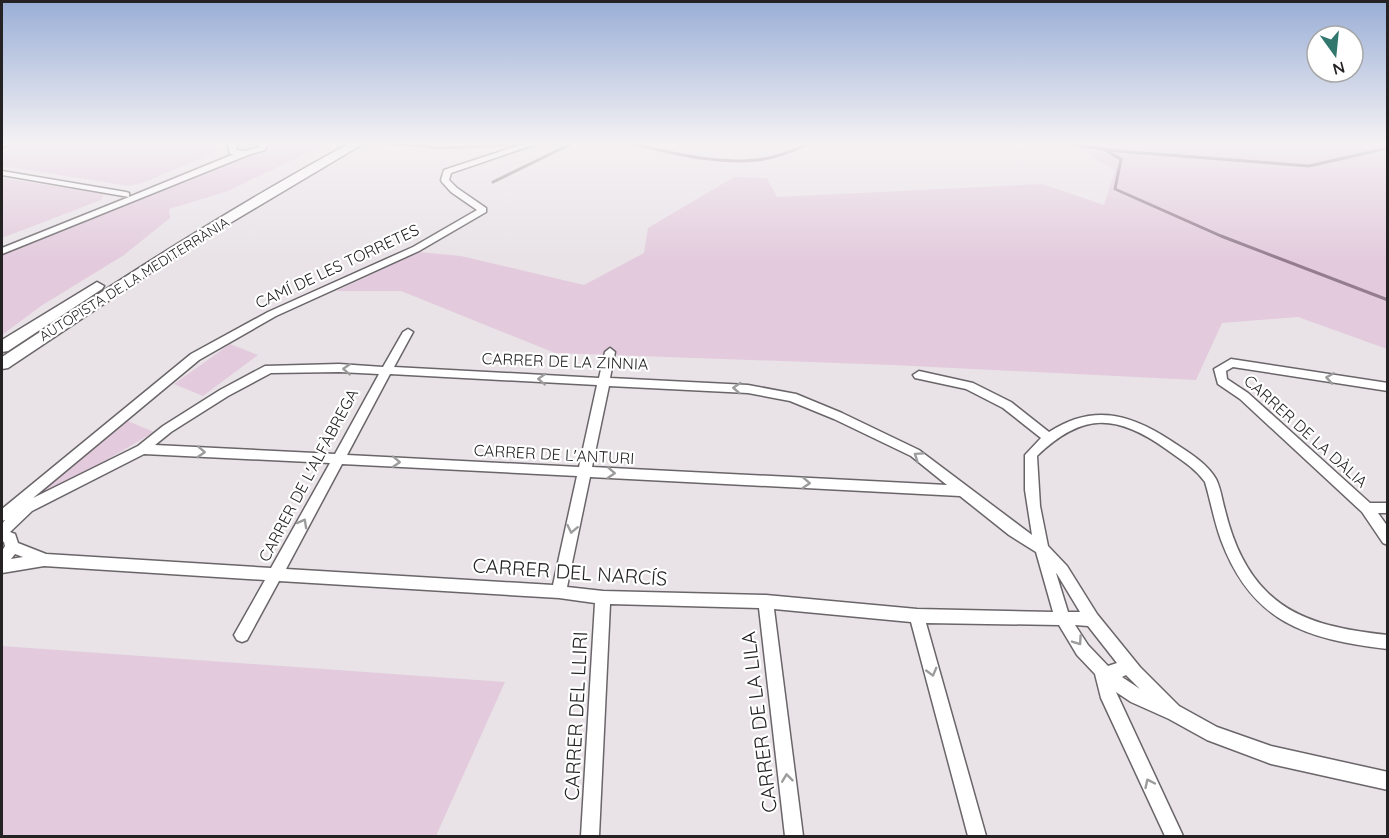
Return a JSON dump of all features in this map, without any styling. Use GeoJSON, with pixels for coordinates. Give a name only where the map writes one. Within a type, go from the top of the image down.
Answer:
{"type":"FeatureCollection","features":[{"type":"Feature","properties":{"kind":"highway","name":"AUTOPISTA DE LA MEDITERRÀNIA"},"geometry":{"type":"LineString","coordinates":[[2,347],[134,262],[276,181]]}},
{"type":"Feature","properties":{"kind":"highway","name":"AUTOPISTA DE LA MEDITERRÀNIA"},"geometry":{"type":"LineString","coordinates":[[2,364],[147,267],[291,181]]}},
{"type":"Feature","properties":{"kind":"street"},"geometry":{"type":"LineString","coordinates":[[51,181],[126,195]]}},
{"type":"Feature","properties":{"kind":"street"},"geometry":{"type":"LineString","coordinates":[[2,244],[157,181]]}},
{"type":"Feature","properties":{"kind":"street"},"geometry":{"type":"LineString","coordinates":[[2,250],[175,181]]}},
{"type":"Feature","properties":{"kind":"street","name":"CAMÍ DE LES TORRETES"},"geometry":{"type":"LineString","coordinates":[[2,516],[195,357],[291,304],[416,249],[483,210],[454,190],[446,181]]}},
{"type":"Feature","properties":{"kind":"street","name":"CARRER DE L'ALFÀBREGA"},"geometry":{"type":"LineString","coordinates":[[242,635],[408,332]]}},
{"type":"Feature","properties":{"kind":"street"},"geometry":{"type":"LineString","coordinates":[[559,592],[610,352]]}},
{"type":"Feature","properties":{"kind":"street","name":"CARRER DE LA DÀLIA"},"geometry":{"type":"LineString","coordinates":[[1388,387],[1231,363],[1220,369],[1222,381],[1244,396],[1367,508],[1388,539]]}},
{"type":"Feature","properties":{"kind":"street","name":"CARRER DE LA ZINNIA"},"geometry":{"type":"LineString","coordinates":[[2,533],[27,507],[142,449],[167,429],[214,399],[269,369],[339,368],[748,389],[792,397],[915,453],[1014,531],[1041,548],[1062,570],[1092,619],[1128,664],[1173,712]]}},
{"type":"Feature","properties":{"kind":"street"},"geometry":{"type":"LineString","coordinates":[[919,375],[969,386],[1007,405],[1047,436]]}},
{"type":"Feature","properties":{"kind":"street"},"geometry":{"type":"LineString","coordinates":[[1388,642],[1353,638],[1298,622],[1262,597],[1241,571],[1220,517],[1210,480],[1162,438],[1143,428],[1112,419],[1082,419],[1066,424],[1047,436],[1030,455],[1030,498],[1041,548],[1063,620],[1103,674],[1150,705],[1173,712],[1213,734],[1271,755],[1388,781]]}},
{"type":"Feature","properties":{"kind":"street","name":"CARRER DE L'ANTURI"},"geometry":{"type":"LineString","coordinates":[[142,449],[964,491]]}},
{"type":"Feature","properties":{"kind":"street"},"geometry":{"type":"LineString","coordinates":[[935,490],[939,484],[938,471]]}},
{"type":"Feature","properties":{"kind":"street"},"geometry":{"type":"LineString","coordinates":[[1367,508],[1388,508]]}},
{"type":"Feature","properties":{"kind":"street"},"geometry":{"type":"LineString","coordinates":[[2,533],[10,538],[12,547],[2,562]]}},
{"type":"Feature","properties":{"kind":"street","name":"CARRER DEL NARCÍS"},"geometry":{"type":"LineString","coordinates":[[12,547],[45,560]]}},
{"type":"Feature","properties":{"kind":"street","name":"CARRER DEL NARCÍS"},"geometry":{"type":"LineString","coordinates":[[2,567],[45,560],[559,592],[603,597],[766,602],[917,616],[1092,619]]}},
{"type":"Feature","properties":{"kind":"street","name":"CARRER DEL LLIRI"},"geometry":{"type":"LineString","coordinates":[[590,837],[603,597]]}},
{"type":"Feature","properties":{"kind":"street","name":"CARRER DE LA LILA"},"geometry":{"type":"LineString","coordinates":[[766,602],[794,837]]}},
{"type":"Feature","properties":{"kind":"street"},"geometry":{"type":"LineString","coordinates":[[917,616],[978,837]]}},
{"type":"Feature","properties":{"kind":"street"},"geometry":{"type":"LineString","coordinates":[[1103,674],[1123,670],[1128,664]]}},
{"type":"Feature","properties":{"kind":"street"},"geometry":{"type":"LineString","coordinates":[[1103,674],[1109,698],[1174,837]]}},
{"type":"Feature","properties":{"kind":"shaded area"},"geometry":{"type":"Polygon","coordinates":[[[2,181],[22,181],[104,194],[101,200],[2,238],[2,181]]]}},
{"type":"Feature","properties":{"kind":"shaded area"},"geometry":{"type":"Polygon","coordinates":[[[98,181],[147,181],[129,186],[98,181]]]}},
{"type":"Feature","properties":{"kind":"shaded area"},"geometry":{"type":"Polygon","coordinates":[[[181,181],[249,181],[228,191],[169,209],[170,218],[124,255],[41,306],[2,335],[2,255],[181,181]]]}},
{"type":"Feature","properties":{"kind":"shaded area"},"geometry":{"type":"Polygon","coordinates":[[[727,181],[769,181],[777,197],[1042,184],[1104,205],[1112,181],[1387,181],[1387,349],[1298,317],[1222,323],[1196,380],[892,365],[555,353],[401,291],[336,291],[419,252],[461,256],[584,285],[644,253],[648,228],[727,181]]]}},
{"type":"Feature","properties":{"kind":"shaded area"},"geometry":{"type":"Polygon","coordinates":[[[230,344],[258,355],[203,396],[174,384],[230,344]]]}},
{"type":"Feature","properties":{"kind":"shaded area"},"geometry":{"type":"Polygon","coordinates":[[[123,419],[154,432],[44,497],[37,486],[123,419]]]}},
{"type":"Feature","properties":{"kind":"shaded area"},"geometry":{"type":"Polygon","coordinates":[[[2,646],[505,682],[436,836],[2,836],[2,646]]]}},
{"type":"Feature","properties":{"kind":"waterway"},"geometry":{"type":"LineString","coordinates":[[1117,181],[1115,189],[1221,236],[1388,300]]}}]}
